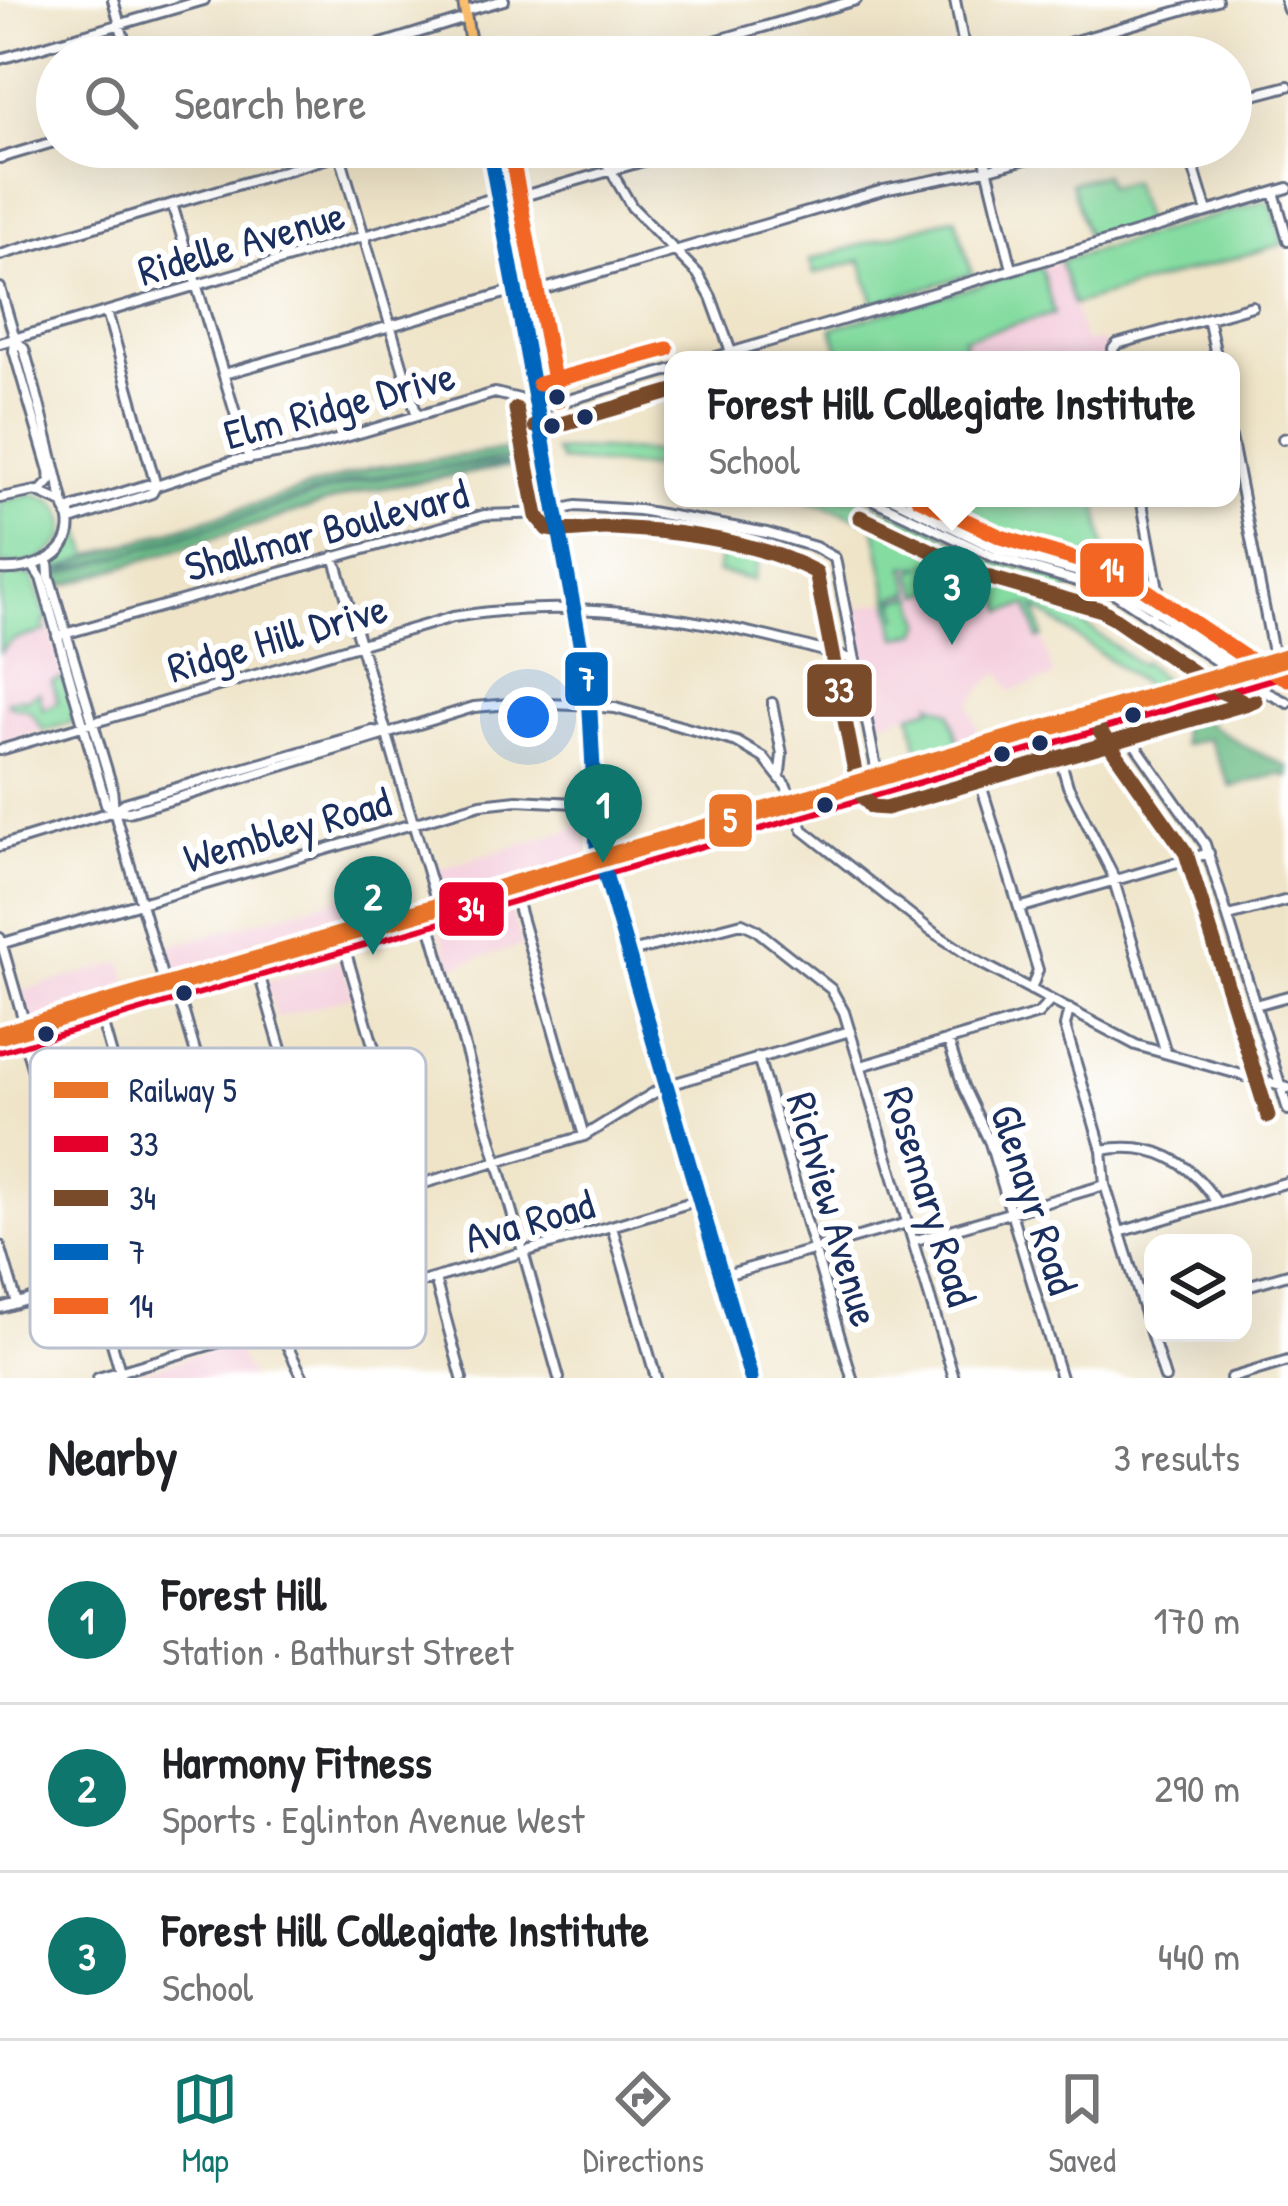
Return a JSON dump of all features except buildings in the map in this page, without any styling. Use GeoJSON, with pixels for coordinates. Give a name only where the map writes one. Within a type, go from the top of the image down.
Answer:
{"type":"FeatureCollection","features":[{"type":"Feature","properties":{"kind":"main road"},"geometry":{"type":"LineString","coordinates":[[493,168],[592,715],[603,868],[752,1378]]}},
{"type":"Feature","properties":{"kind":"main road"},"geometry":{"type":"LineString","coordinates":[[0,1047],[1282,672]]}},
{"type":"Feature","properties":{"kind":"street"},"geometry":{"type":"LineString","coordinates":[[113,0],[123,36]]}},
{"type":"Feature","properties":{"kind":"street"},"geometry":{"type":"LineString","coordinates":[[78,36],[204,0]]}},
{"type":"Feature","properties":{"kind":"street"},"geometry":{"type":"LineString","coordinates":[[395,36],[504,0]]}},
{"type":"Feature","properties":{"kind":"street"},"geometry":{"type":"LineString","coordinates":[[732,36],[856,0]]}},
{"type":"Feature","properties":{"kind":"street"},"geometry":{"type":"LineString","coordinates":[[955,0],[962,36]]}},
{"type":"Feature","properties":{"kind":"street"},"geometry":{"type":"LineString","coordinates":[[1093,36],[1217,0]]}},
{"type":"Feature","properties":{"kind":"street"},"geometry":{"type":"LineString","coordinates":[[1285,0],[1288,10]]}},
{"type":"Feature","properties":{"kind":"street"},"geometry":{"type":"LineString","coordinates":[[0,59],[36,48]]}},
{"type":"Feature","properties":{"kind":"street"},"geometry":{"type":"LineString","coordinates":[[1252,95],[1288,86]]}},
{"type":"Feature","properties":{"kind":"street"},"geometry":{"type":"LineString","coordinates":[[0,158],[36,147]]}},
{"type":"Feature","properties":{"kind":"street"},"geometry":{"type":"LineString","coordinates":[[0,255],[295,168]]}},
{"type":"Feature","properties":{"kind":"street"},"geometry":{"type":"LineString","coordinates":[[343,168],[417,416]]}},
{"type":"Feature","properties":{"kind":"street"},"geometry":{"type":"LineString","coordinates":[[607,168],[632,207],[705,286],[728,351]]}},
{"type":"Feature","properties":{"kind":"street","name":"Ridelle Avenue"},"geometry":{"type":"LineString","coordinates":[[0,343],[618,168]]}},
{"type":"Feature","properties":{"kind":"street"},"geometry":{"type":"LineString","coordinates":[[224,374],[903,185],[993,168]]}},
{"type":"Feature","properties":{"kind":"street"},"geometry":{"type":"LineString","coordinates":[[986,170],[1012,269]]}},
{"type":"Feature","properties":{"kind":"street"},"geometry":{"type":"LineString","coordinates":[[1194,170],[1207,212]]}},
{"type":"Feature","properties":{"kind":"street"},"geometry":{"type":"LineString","coordinates":[[753,351],[1288,188]]}},
{"type":"Feature","properties":{"kind":"street"},"geometry":{"type":"LineString","coordinates":[[1274,192],[1288,240]]}},
{"type":"Feature","properties":{"kind":"street"},"geometry":{"type":"LineString","coordinates":[[172,204],[249,459]]}},
{"type":"Feature","properties":{"kind":"street"},"geometry":{"type":"LineString","coordinates":[[0,288],[14,351],[68,515],[66,541],[48,559],[33,566],[0,569]]}},
{"type":"Feature","properties":{"kind":"street"},"geometry":{"type":"LineString","coordinates":[[1114,351],[1114,346],[1252,306]]}},
{"type":"Feature","properties":{"kind":"street"},"geometry":{"type":"LineString","coordinates":[[107,312],[156,486]]}},
{"type":"Feature","properties":{"kind":"street"},"geometry":{"type":"LineString","coordinates":[[1208,318],[1214,351]]}},
{"type":"Feature","properties":{"kind":"street","name":"Elm Ridge Drive"},"geometry":{"type":"LineString","coordinates":[[68,515],[72,508],[101,504],[147,485],[287,454],[495,393],[548,406],[664,372]]}},
{"type":"Feature","properties":{"kind":"street"},"geometry":{"type":"LineString","coordinates":[[40,492],[50,476],[46,443]]}},
{"type":"Feature","properties":{"kind":"street"},"geometry":{"type":"LineString","coordinates":[[1240,478],[1282,672]]}},
{"type":"Feature","properties":{"kind":"street"},"geometry":{"type":"LineString","coordinates":[[0,498],[40,492],[64,504]]}},
{"type":"Feature","properties":{"kind":"street","name":"Shallmar Boulevard"},"geometry":{"type":"LineString","coordinates":[[62,635],[466,518],[576,506],[613,507],[767,532],[826,551],[837,563],[855,660]]}},
{"type":"Feature","properties":{"kind":"street"},"geometry":{"type":"LineString","coordinates":[[904,507],[994,557],[1111,591],[1288,703]]}},
{"type":"Feature","properties":{"kind":"street"},"geometry":{"type":"LineString","coordinates":[[1143,507],[1160,598],[1152,614]]}},
{"type":"Feature","properties":{"kind":"street"},"geometry":{"type":"LineString","coordinates":[[334,556],[441,917]]}},
{"type":"Feature","properties":{"kind":"street"},"geometry":{"type":"LineString","coordinates":[[48,559],[62,635]]}},
{"type":"Feature","properties":{"kind":"street"},"geometry":{"type":"LineString","coordinates":[[33,566],[62,635],[116,802],[114,812],[165,986],[181,1004],[194,1048]]}},
{"type":"Feature","properties":{"kind":"street","name":"Ridge Hill Drive"},"geometry":{"type":"LineString","coordinates":[[0,750],[474,614],[575,611],[717,624],[855,660]]}},
{"type":"Feature","properties":{"kind":"street"},"geometry":{"type":"LineString","coordinates":[[855,660],[880,788]]}},
{"type":"Feature","properties":{"kind":"street"},"geometry":{"type":"LineString","coordinates":[[0,846],[114,812],[129,812],[303,756],[375,740],[386,732],[474,707],[523,703],[615,708],[736,742],[764,758],[779,774],[803,830],[930,930],[1031,990],[1136,1045],[1284,1087]]}},
{"type":"Feature","properties":{"kind":"street"},"geometry":{"type":"LineString","coordinates":[[772,703],[782,754],[779,774]]}},
{"type":"Feature","properties":{"kind":"street"},"geometry":{"type":"LineString","coordinates":[[1117,719],[1196,826],[1209,853],[1288,1110]]}},
{"type":"Feature","properties":{"kind":"street"},"geometry":{"type":"LineString","coordinates":[[1054,737],[1068,786],[1114,881],[1166,1055]]}},
{"type":"Feature","properties":{"kind":"street"},"geometry":{"type":"LineString","coordinates":[[974,761],[1038,970],[1031,990]]}},
{"type":"Feature","properties":{"kind":"street","name":"Wembley Road"},"geometry":{"type":"LineString","coordinates":[[0,942],[481,804],[517,800],[595,804]]}},
{"type":"Feature","properties":{"kind":"street"},"geometry":{"type":"LineString","coordinates":[[1019,908],[1209,853]]}},
{"type":"Feature","properties":{"kind":"street"},"geometry":{"type":"LineString","coordinates":[[514,895],[584,1136]]}},
{"type":"Feature","properties":{"kind":"street"},"geometry":{"type":"LineString","coordinates":[[1228,916],[1288,900]]}},
{"type":"Feature","properties":{"kind":"street"},"geometry":{"type":"LineString","coordinates":[[429,921],[559,1378]]}},
{"type":"Feature","properties":{"kind":"street","name":"Rosemary Road"},"geometry":{"type":"LineString","coordinates":[[627,953],[733,923],[747,925],[831,989],[850,1031],[954,1378]]}},
{"type":"Feature","properties":{"kind":"street"},"geometry":{"type":"LineString","coordinates":[[0,942],[30,1054]]}},
{"type":"Feature","properties":{"kind":"street"},"geometry":{"type":"LineString","coordinates":[[344,946],[374,1048]]}},
{"type":"Feature","properties":{"kind":"street"},"geometry":{"type":"LineString","coordinates":[[258,970],[281,1048]]}},
{"type":"Feature","properties":{"kind":"street"},"geometry":{"type":"LineString","coordinates":[[1255,1005],[1288,996]]}},
{"type":"Feature","properties":{"kind":"street"},"geometry":{"type":"LineString","coordinates":[[861,1066],[1038,1014],[1051,1000]]}},
{"type":"Feature","properties":{"kind":"street"},"geometry":{"type":"LineString","coordinates":[[1069,1009],[1065,1026],[1102,1150],[1105,1185],[1144,1298]]}},
{"type":"Feature","properties":{"kind":"street"},"geometry":{"type":"LineString","coordinates":[[100,1017],[109,1048]]}},
{"type":"Feature","properties":{"kind":"street"},"geometry":{"type":"LineString","coordinates":[[426,1182],[584,1136],[665,1086],[850,1031]]}},
{"type":"Feature","properties":{"kind":"street","name":"Glenayr Road"},"geometry":{"type":"LineString","coordinates":[[948,1040],[963,1086],[982,1120],[1061,1378]]}},
{"type":"Feature","properties":{"kind":"street","name":"Richview Avenue"},"geometry":{"type":"LineString","coordinates":[[758,1057],[852,1378]]}},
{"type":"Feature","properties":{"kind":"street"},"geometry":{"type":"LineString","coordinates":[[1102,1150],[1132,1146],[1166,1153],[1194,1174],[1217,1203]]}},
{"type":"Feature","properties":{"kind":"street"},"geometry":{"type":"LineString","coordinates":[[1120,1232],[1288,1182]]}},
{"type":"Feature","properties":{"kind":"street"},"geometry":{"type":"LineString","coordinates":[[913,1241],[1105,1185]]}},
{"type":"Feature","properties":{"kind":"street","name":"Ava Road"},"geometry":{"type":"LineString","coordinates":[[426,1282],[699,1200]]}},
{"type":"Feature","properties":{"kind":"street"},"geometry":{"type":"LineString","coordinates":[[722,1276],[907,1223]]}},
{"type":"Feature","properties":{"kind":"street"},"geometry":{"type":"LineString","coordinates":[[612,1227],[656,1378]]}},
{"type":"Feature","properties":{"kind":"street"},"geometry":{"type":"LineString","coordinates":[[0,1246],[17,1303]]}},
{"type":"Feature","properties":{"kind":"street"},"geometry":{"type":"LineString","coordinates":[[1252,1284],[1288,1274]]}},
{"type":"Feature","properties":{"kind":"street"},"geometry":{"type":"LineString","coordinates":[[435,1279],[462,1378]]}},
{"type":"Feature","properties":{"kind":"street"},"geometry":{"type":"LineString","coordinates":[[0,1308],[30,1299]]}},
{"type":"Feature","properties":{"kind":"street"},"geometry":{"type":"LineString","coordinates":[[1156,1342],[1165,1378]]}},
{"type":"Feature","properties":{"kind":"street","name":"Ava Road"},"geometry":{"type":"LineString","coordinates":[[98,1378],[205,1348]]}},
{"type":"Feature","properties":{"kind":"street"},"geometry":{"type":"LineString","coordinates":[[288,1348],[303,1378]]}},
{"type":"Feature","properties":{"kind":"street"},"geometry":{"type":"LineString","coordinates":[[1231,1378],[1288,1361]]}},
{"type":"Feature","properties":{"kind":"shaded area"},"geometry":{"type":"Polygon","coordinates":[[[1060,261],[1085,342],[1102,340],[1105,351],[966,351],[962,338],[1053,314],[1041,267],[1060,261]]]}},
{"type":"Feature","properties":{"kind":"shaded area"},"geometry":{"type":"Polygon","coordinates":[[[874,522],[958,561],[1033,606],[1054,677],[1010,691],[1000,672],[984,686],[970,704],[982,746],[921,765],[911,714],[874,723],[852,608],[889,601],[874,522]]]}},
{"type":"Feature","properties":{"kind":"shaded area"},"geometry":{"type":"Polygon","coordinates":[[[39,593],[76,719],[0,744],[0,606],[39,593]]]}},
{"type":"Feature","properties":{"kind":"shaded area"},"geometry":{"type":"Polygon","coordinates":[[[585,825],[588,861],[447,903],[442,900],[433,871],[585,825]]]}},
{"type":"Feature","properties":{"kind":"shaded area"},"geometry":{"type":"Polygon","coordinates":[[[395,882],[405,916],[175,983],[169,980],[160,949],[395,882]]]}},
{"type":"Feature","properties":{"kind":"shaded area"},"geometry":{"type":"Polygon","coordinates":[[[510,909],[523,945],[450,967],[441,931],[510,909]]]}},
{"type":"Feature","properties":{"kind":"shaded area"},"geometry":{"type":"Polygon","coordinates":[[[341,960],[353,996],[277,1018],[269,981],[341,960]]]}},
{"type":"Feature","properties":{"kind":"shaded area"},"geometry":{"type":"Polygon","coordinates":[[[122,962],[132,995],[31,1024],[21,991],[122,962]]]}},
{"type":"Feature","properties":{"kind":"shaded area"},"geometry":{"type":"Polygon","coordinates":[[[220,1348],[235,1348],[251,1378],[129,1378],[220,1348]]]}},
{"type":"Feature","properties":{"kind":"green space"},"geometry":{"type":"Polygon","coordinates":[[[1104,174],[1108,187],[1132,181],[1146,226],[1089,242],[1071,183],[1104,174]]]}},
{"type":"Feature","properties":{"kind":"green space"},"geometry":{"type":"Polygon","coordinates":[[[1265,201],[1272,205],[1283,244],[1073,305],[1060,261],[1265,201]]]}},
{"type":"Feature","properties":{"kind":"green space"},"geometry":{"type":"Polygon","coordinates":[[[955,217],[972,274],[874,303],[861,260],[814,274],[810,260],[955,217]]]}},
{"type":"Feature","properties":{"kind":"green space"},"geometry":{"type":"Polygon","coordinates":[[[1041,267],[1054,314],[963,338],[966,351],[839,351],[832,328],[1041,267]]]}},
{"type":"Feature","properties":{"kind":"green space"},"geometry":{"type":"Polygon","coordinates":[[[534,446],[537,462],[363,491],[58,587],[52,569],[78,521],[90,556],[371,468],[534,446]]]}},
{"type":"Feature","properties":{"kind":"green space"},"geometry":{"type":"Polygon","coordinates":[[[534,446],[534,454],[358,479],[102,561],[53,572],[371,468],[534,446]]]}},
{"type":"Feature","properties":{"kind":"green space"},"geometry":{"type":"Polygon","coordinates":[[[555,451],[664,453],[664,468],[561,461],[555,451]]]}},
{"type":"Feature","properties":{"kind":"green space"},"geometry":{"type":"Polygon","coordinates":[[[537,459],[363,491],[58,587],[56,582],[61,574],[360,481],[537,459]]]}},
{"type":"Feature","properties":{"kind":"green space"},"geometry":{"type":"Polygon","coordinates":[[[31,494],[58,507],[64,536],[36,560],[0,564],[0,502],[31,494]]]}},
{"type":"Feature","properties":{"kind":"green space"},"geometry":{"type":"Polygon","coordinates":[[[827,507],[878,507],[991,561],[1071,583],[1060,606],[1140,665],[1144,662],[1176,691],[1160,696],[1035,607],[1043,637],[1038,639],[1028,605],[1004,612],[999,594],[966,580],[950,558],[939,574],[933,563],[928,564],[937,589],[921,595],[911,572],[924,566],[905,567],[913,592],[893,597],[899,619],[896,600],[915,596],[923,623],[919,632],[897,638],[874,523],[827,507]]]}},
{"type":"Feature","properties":{"kind":"green space"},"geometry":{"type":"Polygon","coordinates":[[[921,507],[1097,507],[1109,577],[1019,553],[921,507]]]}},
{"type":"Feature","properties":{"kind":"green space"},"geometry":{"type":"Polygon","coordinates":[[[725,530],[765,539],[753,580],[717,572],[725,530]]]}},
{"type":"Feature","properties":{"kind":"green space"},"geometry":{"type":"Polygon","coordinates":[[[6,574],[32,576],[48,621],[43,622],[46,631],[13,640],[0,652],[0,584],[6,574]]]}},
{"type":"Feature","properties":{"kind":"green space"},"geometry":{"type":"Polygon","coordinates":[[[63,678],[76,714],[74,721],[44,731],[29,710],[9,705],[8,701],[23,701],[39,692],[43,710],[58,702],[52,681],[63,678]]]}},
{"type":"Feature","properties":{"kind":"green space"},"geometry":{"type":"Polygon","coordinates":[[[931,703],[950,712],[961,751],[921,765],[911,714],[932,708],[931,703]]]}},
{"type":"Feature","properties":{"kind":"green space"},"geometry":{"type":"Polygon","coordinates":[[[1186,710],[1288,767],[1288,777],[1280,774],[1231,787],[1208,738],[1183,745],[1178,712],[1186,710]]]}},
{"type":"Feature","properties":{"kind":"rail line","name":"5"},"geometry":{"type":"LineString","coordinates":[[0,1035],[1288,657]]}},
{"type":"Feature","properties":{"kind":"transit line","name":"7"},"geometry":{"type":"LineString","coordinates":[[493,168],[589,692],[597,846],[751,1378]]}},
{"type":"Feature","properties":{"kind":"transit line","name":"14"},"geometry":{"type":"LineString","coordinates":[[514,168],[558,401]]}},
{"type":"Feature","properties":{"kind":"transit line","name":"14"},"geometry":{"type":"LineString","coordinates":[[539,384],[667,349]]}},
{"type":"Feature","properties":{"kind":"transit line","name":"33"},"geometry":{"type":"LineString","coordinates":[[535,426],[554,426],[664,394]]}},
{"type":"Feature","properties":{"kind":"transit line","name":"33"},"geometry":{"type":"LineString","coordinates":[[516,409],[537,516],[547,529],[613,528],[691,535],[769,552],[816,572],[859,792],[872,807],[886,808],[1255,701]]}},
{"type":"Feature","properties":{"kind":"transit line","name":"14"},"geometry":{"type":"LineString","coordinates":[[937,507],[1001,537],[1121,573],[1243,656],[1288,679]]}},
{"type":"Feature","properties":{"kind":"transit line","name":"33"},"geometry":{"type":"LineString","coordinates":[[860,517],[987,577],[1102,610],[1220,691],[1241,700]]}},
{"type":"Feature","properties":{"kind":"transit line","name":"34"},"geometry":{"type":"LineString","coordinates":[[0,1047],[1288,670]]}},
{"type":"Feature","properties":{"kind":"transit line","name":"33"},"geometry":{"type":"LineString","coordinates":[[1100,731],[1186,853],[1268,1116]]}},
{"type":"Feature","properties":{"kind":"place","name":"Forest Hill Collegiate Institute"},"geometry":{"type":"Point","coordinates":[952,645]}},
{"type":"Feature","properties":{"kind":"place","name":"Forest Hill"},"geometry":{"type":"Point","coordinates":[603,863]}},
{"type":"Feature","properties":{"kind":"place","name":"Harmony Fitness"},"geometry":{"type":"Point","coordinates":[373,955]}}]}
